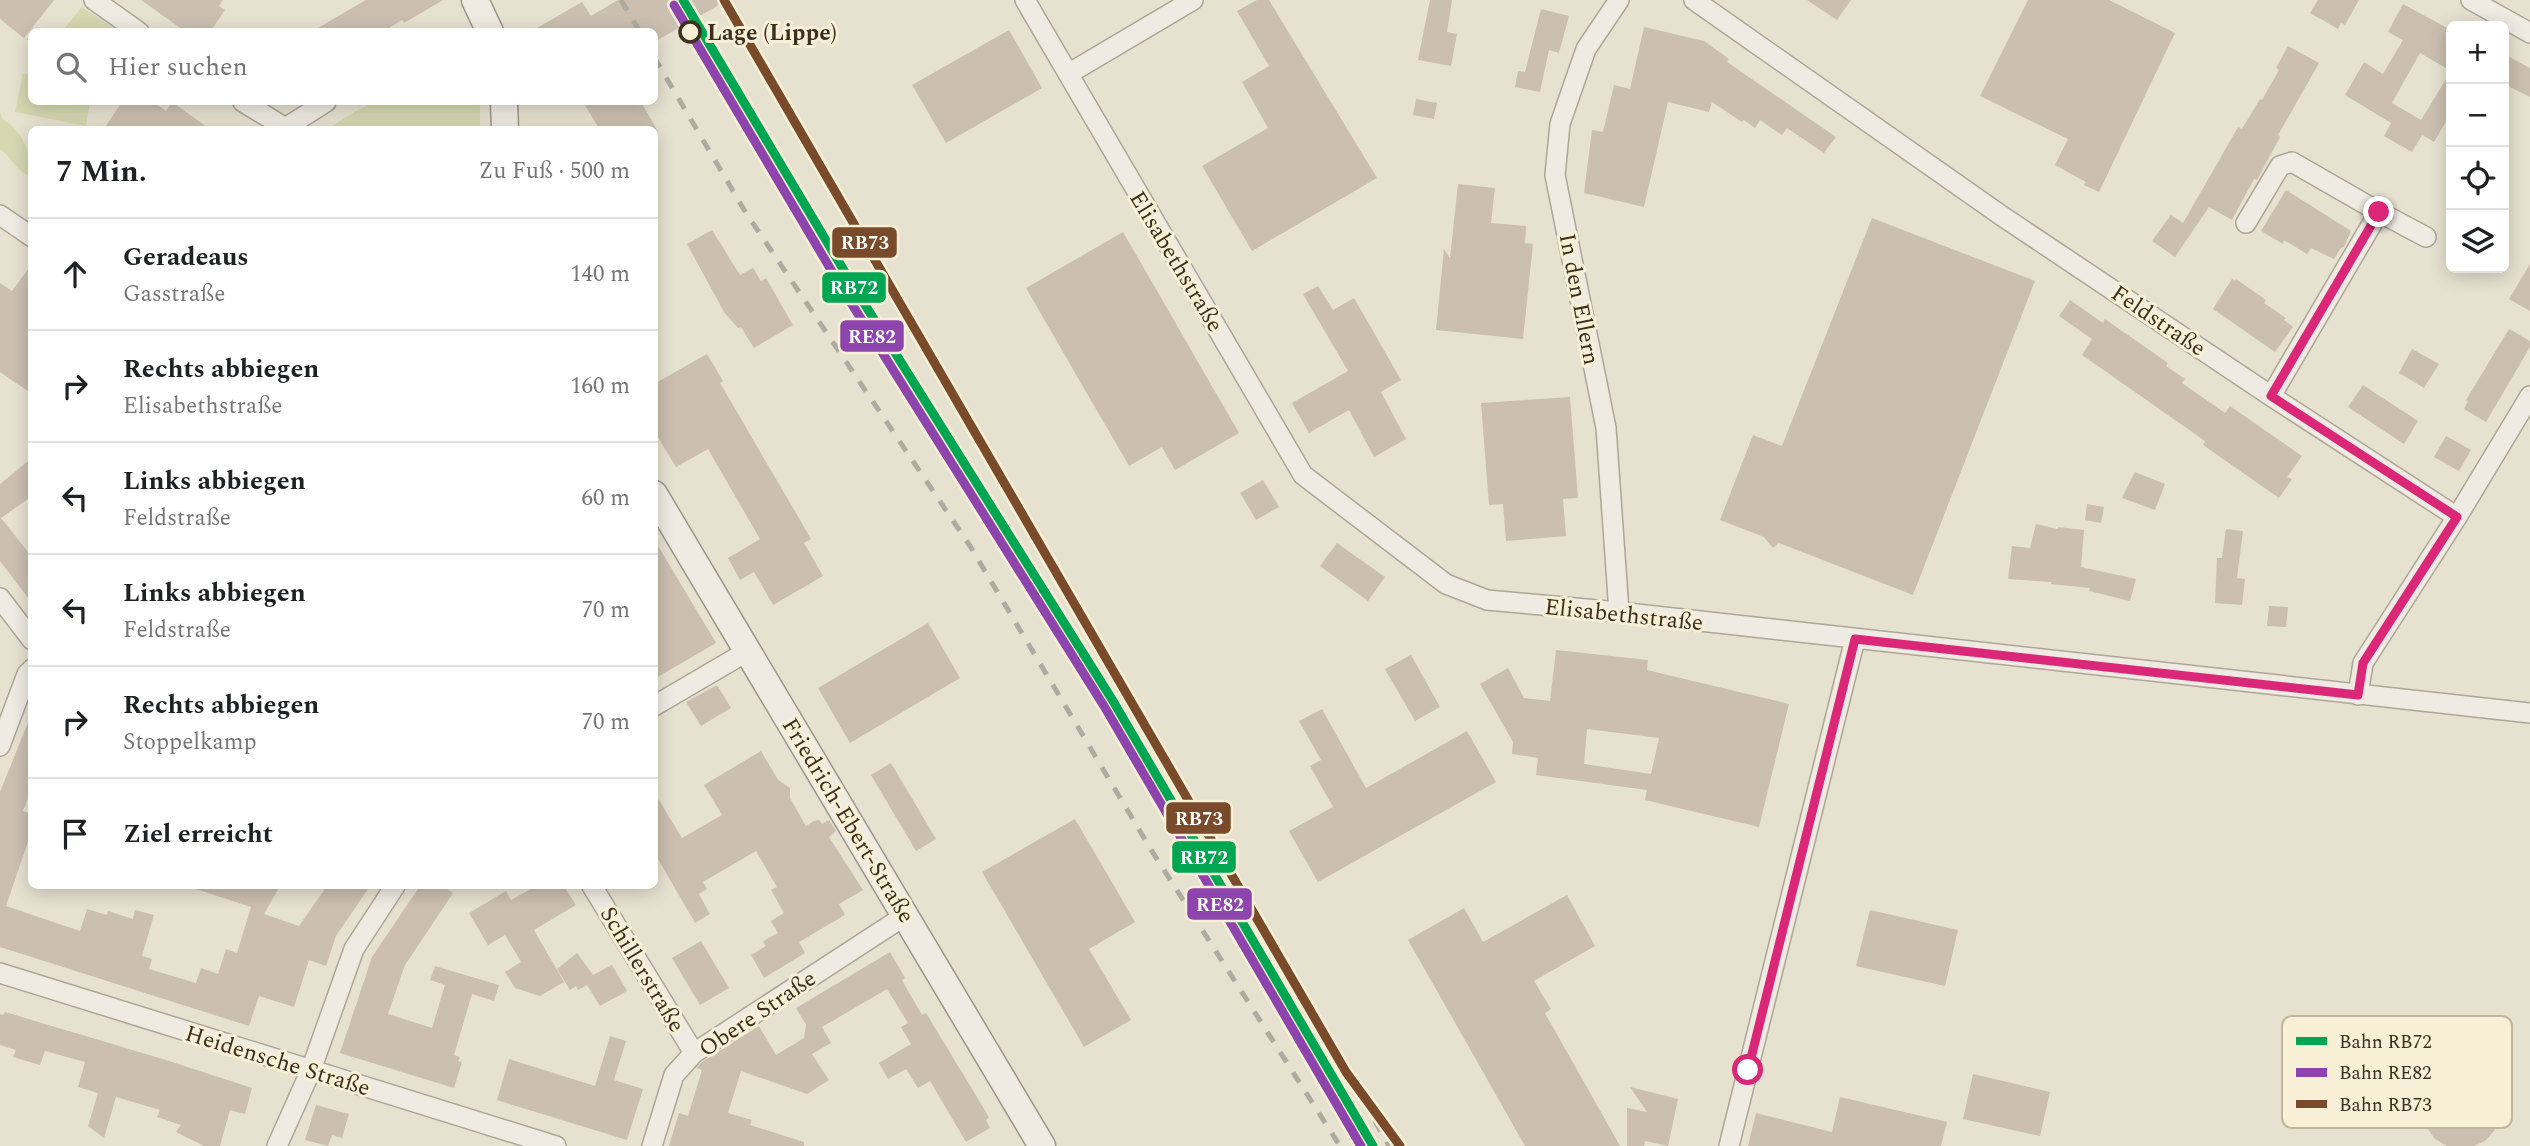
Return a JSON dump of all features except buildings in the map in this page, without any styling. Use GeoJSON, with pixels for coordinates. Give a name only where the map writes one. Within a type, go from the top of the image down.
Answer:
{"type":"FeatureCollection","features":[{"type":"Feature","properties":{"kind":"main road"},"geometry":{"type":"LineString","coordinates":[[475,0],[482,28]]}},
{"type":"Feature","properties":{"kind":"main road"},"geometry":{"type":"LineString","coordinates":[[504,105],[505,126]]}},
{"type":"Feature","properties":{"kind":"main road","name":"Friedrich-Ebert-Straße"},"geometry":{"type":"LineString","coordinates":[[658,501],[1042,1146]]}},
{"type":"Feature","properties":{"kind":"street"},"geometry":{"type":"LineString","coordinates":[[94,0],[133,28]]}},
{"type":"Feature","properties":{"kind":"street","name":"Elisabethstraße"},"geometry":{"type":"LineString","coordinates":[[1025,0],[1303,475],[1446,584],[1487,600],[1619,612],[2530,713]]}},
{"type":"Feature","properties":{"kind":"street"},"geometry":{"type":"LineString","coordinates":[[1068,74],[1193,0]]}},
{"type":"Feature","properties":{"kind":"street","name":"In den Ellern"},"geometry":{"type":"LineString","coordinates":[[1619,0],[1586,49],[1560,124],[1555,175],[1606,428],[1619,612]]}},
{"type":"Feature","properties":{"kind":"street","name":"Feldstraße"},"geometry":{"type":"LineString","coordinates":[[1694,0],[2002,216],[2457,517]]}},
{"type":"Feature","properties":{"kind":"street"},"geometry":{"type":"LineString","coordinates":[[2471,0],[2530,33]]}},
{"type":"Feature","properties":{"kind":"street"},"geometry":{"type":"LineString","coordinates":[[248,105],[280,126]]}},
{"type":"Feature","properties":{"kind":"street"},"geometry":{"type":"LineString","coordinates":[[286,126],[321,105]]}},
{"type":"Feature","properties":{"kind":"street"},"geometry":{"type":"LineString","coordinates":[[2246,223],[2280,166],[2292,162],[2426,237]]}},
{"type":"Feature","properties":{"kind":"street"},"geometry":{"type":"LineString","coordinates":[[2271,396],[2379,212]]}},
{"type":"Feature","properties":{"kind":"street"},"geometry":{"type":"LineString","coordinates":[[0,215],[28,234]]}},
{"type":"Feature","properties":{"kind":"street"},"geometry":{"type":"LineString","coordinates":[[2358,695],[2363,663],[2457,517],[2530,396]]}},
{"type":"Feature","properties":{"kind":"street"},"geometry":{"type":"LineString","coordinates":[[0,598],[28,635]]}},
{"type":"Feature","properties":{"kind":"street"},"geometry":{"type":"LineString","coordinates":[[1729,1146],[1855,639]]}},
{"type":"Feature","properties":{"kind":"street"},"geometry":{"type":"LineString","coordinates":[[658,704],[748,651]]}},
{"type":"Feature","properties":{"kind":"street"},"geometry":{"type":"LineString","coordinates":[[0,746],[28,673]]}},
{"type":"Feature","properties":{"kind":"street"},"geometry":{"type":"LineString","coordinates":[[277,1146],[311,1070],[354,949],[393,889]]}},
{"type":"Feature","properties":{"kind":"street","name":"Schillerstraße"},"geometry":{"type":"LineString","coordinates":[[594,889],[694,1053]]}},
{"type":"Feature","properties":{"kind":"street","name":"Obere Straße"},"geometry":{"type":"LineString","coordinates":[[652,1146],[674,1075],[694,1053],[906,915]]}},
{"type":"Feature","properties":{"kind":"street","name":"Heidensche Straße"},"geometry":{"type":"LineString","coordinates":[[0,973],[556,1146]]}},
{"type":"Feature","properties":{"kind":"green space"},"geometry":{"type":"Polygon","coordinates":[[[82,7],[114,28],[64,28],[82,7]]]}},
{"type":"Feature","properties":{"kind":"green space"},"geometry":{"type":"Polygon","coordinates":[[[23,73],[28,74],[28,105],[90,105],[86,126],[15,112],[23,73]]]}},
{"type":"Feature","properties":{"kind":"green space"},"geometry":{"type":"Polygon","coordinates":[[[369,105],[480,105],[480,126],[332,126],[369,105]]]}},
{"type":"Feature","properties":{"kind":"green space"},"geometry":{"type":"Polygon","coordinates":[[[0,111],[2,119],[15,129],[28,151],[28,175],[22,171],[0,149],[0,111]]]}},
{"type":"Feature","properties":{"kind":"railway"},"geometry":{"type":"LineString","coordinates":[[621,0],[638,28]]}},
{"type":"Feature","properties":{"kind":"railway"},"geometry":{"type":"LineString","coordinates":[[658,64],[746,213],[970,546],[1150,848],[1340,1146]]}},
{"type":"Feature","properties":{"kind":"railway"},"geometry":{"type":"LineString","coordinates":[[1173,833],[1214,894],[1346,1072]]}},
{"type":"Feature","properties":{"kind":"railway"},"geometry":{"type":"LineString","coordinates":[[1351,1079],[1389,1146]]}},
{"type":"Feature","properties":{"kind":"rail line","name":"RB72"},"geometry":{"type":"LineString","coordinates":[[683,0],[852,284],[1113,701],[1373,1146]]}},
{"type":"Feature","properties":{"kind":"rail line","name":"RB73"},"geometry":{"type":"LineString","coordinates":[[724,0],[1346,1072],[1400,1146]]}},
{"type":"Feature","properties":{"kind":"rail line","name":"RE82"},"geometry":{"type":"LineString","coordinates":[[674,5],[843,290],[1104,706],[1361,1146]]}},
{"type":"Feature","properties":{"kind":"place","name":"Lage (Lippe)"},"geometry":{"type":"Point","coordinates":[690,32]}},
{"type":"Feature","properties":{"kind":"route"},"geometry":{"type":"LineString","coordinates":[[1748,1070],[1855,639],[2358,695],[2363,663],[2457,517],[2271,396],[2379,212]]}}]}
